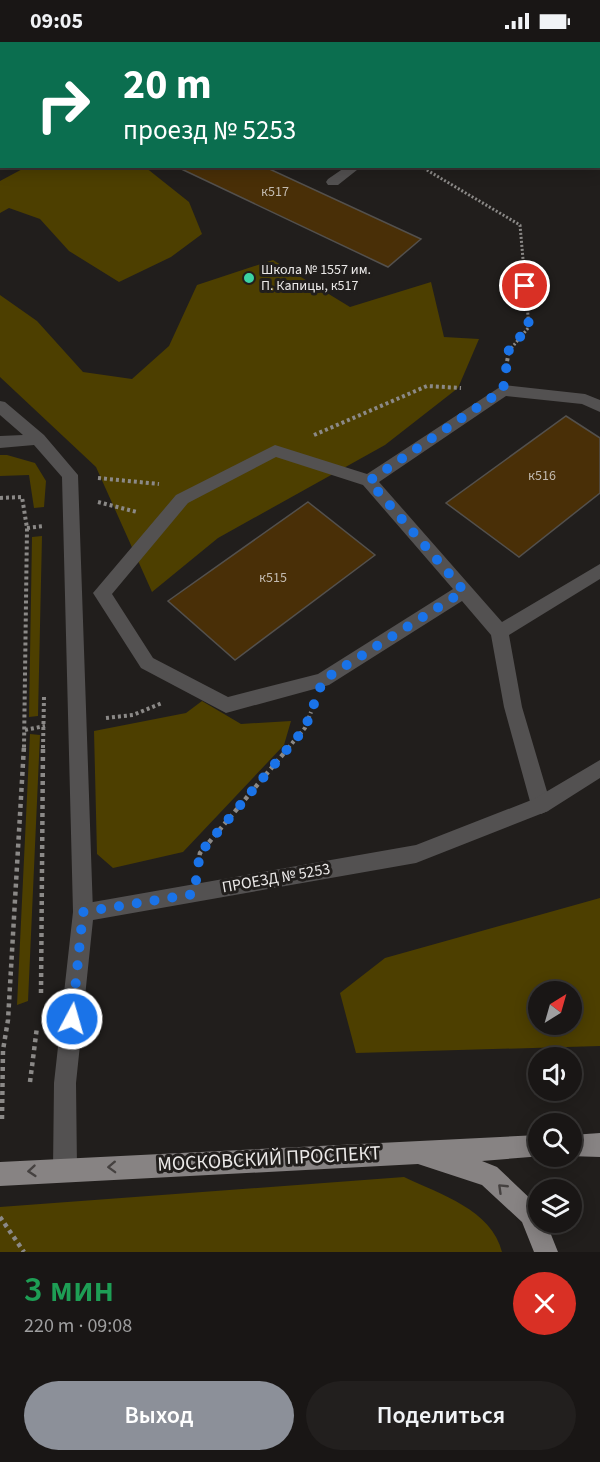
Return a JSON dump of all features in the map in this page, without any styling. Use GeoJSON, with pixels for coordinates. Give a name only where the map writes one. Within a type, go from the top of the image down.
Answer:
{"type":"FeatureCollection","features":[{"type":"Feature","properties":{"kind":"main road"},"geometry":{"type":"LineString","coordinates":[[582,1146],[600,1145]]}},
{"type":"Feature","properties":{"kind":"main road","name":"МОСКОВСКИЙ ПРОСПЕКТ"},"geometry":{"type":"LineString","coordinates":[[0,1174],[528,1147]]}},
{"type":"Feature","properties":{"kind":"main road"},"geometry":{"type":"LineString","coordinates":[[412,1152],[489,1175],[530,1214],[546,1252]]}},
{"type":"Feature","properties":{"kind":"street"},"geometry":{"type":"LineString","coordinates":[[333,182],[353,168]]}},
{"type":"Feature","properties":{"kind":"street"},"geometry":{"type":"LineString","coordinates":[[369,481],[503,390],[585,399],[600,407]]}},
{"type":"Feature","properties":{"kind":"street"},"geometry":{"type":"LineString","coordinates":[[0,406],[38,440],[70,476],[83,912],[65,1083],[65,1169]]}},
{"type":"Feature","properties":{"kind":"street"},"geometry":{"type":"LineString","coordinates":[[0,442],[38,440]]}},
{"type":"Feature","properties":{"kind":"street"},"geometry":{"type":"LineString","coordinates":[[464,591],[323,680],[226,705],[147,663],[102,592],[182,499],[275,451],[369,481],[500,632],[513,707],[541,805]]}},
{"type":"Feature","properties":{"kind":"street"},"geometry":{"type":"LineString","coordinates":[[500,632],[600,571]]}},
{"type":"Feature","properties":{"kind":"street","name":"ПРОЕЗД № 5253"},"geometry":{"type":"LineString","coordinates":[[83,912],[416,854],[541,805],[600,768]]}},
{"type":"Feature","properties":{"kind":"path"},"geometry":{"type":"LineString","coordinates":[[423,168],[520,225],[529,327],[509,349],[503,390]]}},
{"type":"Feature","properties":{"kind":"path"},"geometry":{"type":"LineString","coordinates":[[71,495],[164,520]]}},
{"type":"Feature","properties":{"kind":"path"},"geometry":{"type":"LineString","coordinates":[[0,498],[22,497],[27,528],[25,730],[8,1020],[3,1050],[2,1119]]}},
{"type":"Feature","properties":{"kind":"path"},"geometry":{"type":"LineString","coordinates":[[27,528],[51,525]]}},
{"type":"Feature","properties":{"kind":"path"},"geometry":{"type":"LineString","coordinates":[[194,894],[200,853],[305,728],[323,680]]}},
{"type":"Feature","properties":{"kind":"path"},"geometry":{"type":"LineString","coordinates":[[25,730],[133,715],[195,689]]}},
{"type":"Feature","properties":{"kind":"path"},"geometry":{"type":"LineString","coordinates":[[41,995],[45,691]]}},
{"type":"Feature","properties":{"kind":"path"},"geometry":{"type":"LineString","coordinates":[[30,1082],[38,1017]]}},
{"type":"Feature","properties":{"kind":"path"},"geometry":{"type":"LineString","coordinates":[[0,1217],[24,1252]]}},
{"type":"Feature","properties":{"kind":"shaded area"},"geometry":{"type":"Polygon","coordinates":[[[24,168],[146,168],[189,202],[202,234],[171,257],[119,282],[69,251],[40,219],[9,208],[0,213],[0,181],[24,168]]]}},
{"type":"Feature","properties":{"kind":"shaded area"},"geometry":{"type":"Polygon","coordinates":[[[273,260],[350,307],[431,282],[444,337],[479,339],[458,388],[385,445],[218,538],[152,592],[96,467],[0,377],[0,295],[37,321],[83,372],[132,379],[169,346],[197,285],[273,260]]]}},
{"type":"Feature","properties":{"kind":"shaded area"},"geometry":{"type":"Polygon","coordinates":[[[0,455],[35,463],[46,481],[44,507],[34,508],[29,475],[0,476],[0,455]]]}},
{"type":"Feature","properties":{"kind":"shaded area"},"geometry":{"type":"Polygon","coordinates":[[[42,536],[38,716],[29,717],[32,537],[42,536]]]}},
{"type":"Feature","properties":{"kind":"shaded area"},"geometry":{"type":"Polygon","coordinates":[[[202,701],[241,724],[291,721],[284,745],[183,852],[113,868],[97,854],[94,731],[186,713],[202,701]]]}},
{"type":"Feature","properties":{"kind":"shaded area"},"geometry":{"type":"Polygon","coordinates":[[[30,734],[40,735],[28,1001],[17,1005],[30,734]]]}},
{"type":"Feature","properties":{"kind":"shaded area"},"geometry":{"type":"Polygon","coordinates":[[[600,898],[600,1046],[356,1053],[340,993],[385,958],[600,898]]]}},
{"type":"Feature","properties":{"kind":"shaded area"},"geometry":{"type":"Polygon","coordinates":[[[404,1177],[448,1197],[476,1214],[488,1225],[502,1252],[0,1252],[0,1207],[404,1177]]]}},
{"type":"Feature","properties":{"kind":"building"},"geometry":{"type":"Polygon","coordinates":[[[179,168],[267,168],[421,239],[388,267],[179,168]]]}},
{"type":"Feature","properties":{"kind":"building"},"geometry":{"type":"Polygon","coordinates":[[[566,416],[600,438],[600,493],[519,557],[446,503],[566,416]]]}},
{"type":"Feature","properties":{"kind":"building"},"geometry":{"type":"Polygon","coordinates":[[[308,502],[375,555],[235,660],[168,601],[308,502]]]}},
{"type":"Feature","properties":{"kind":"place","name":"Школа № 1557 им. П. Капицы, к517"},"geometry":{"type":"Point","coordinates":[249,278]}},
{"type":"Feature","properties":{"kind":"route"},"geometry":{"type":"LineString","coordinates":[[72,1019],[83,912],[194,894],[200,853],[305,728],[323,680],[464,591],[369,481],[503,390],[509,349],[529,327],[525,286]]}}]}
